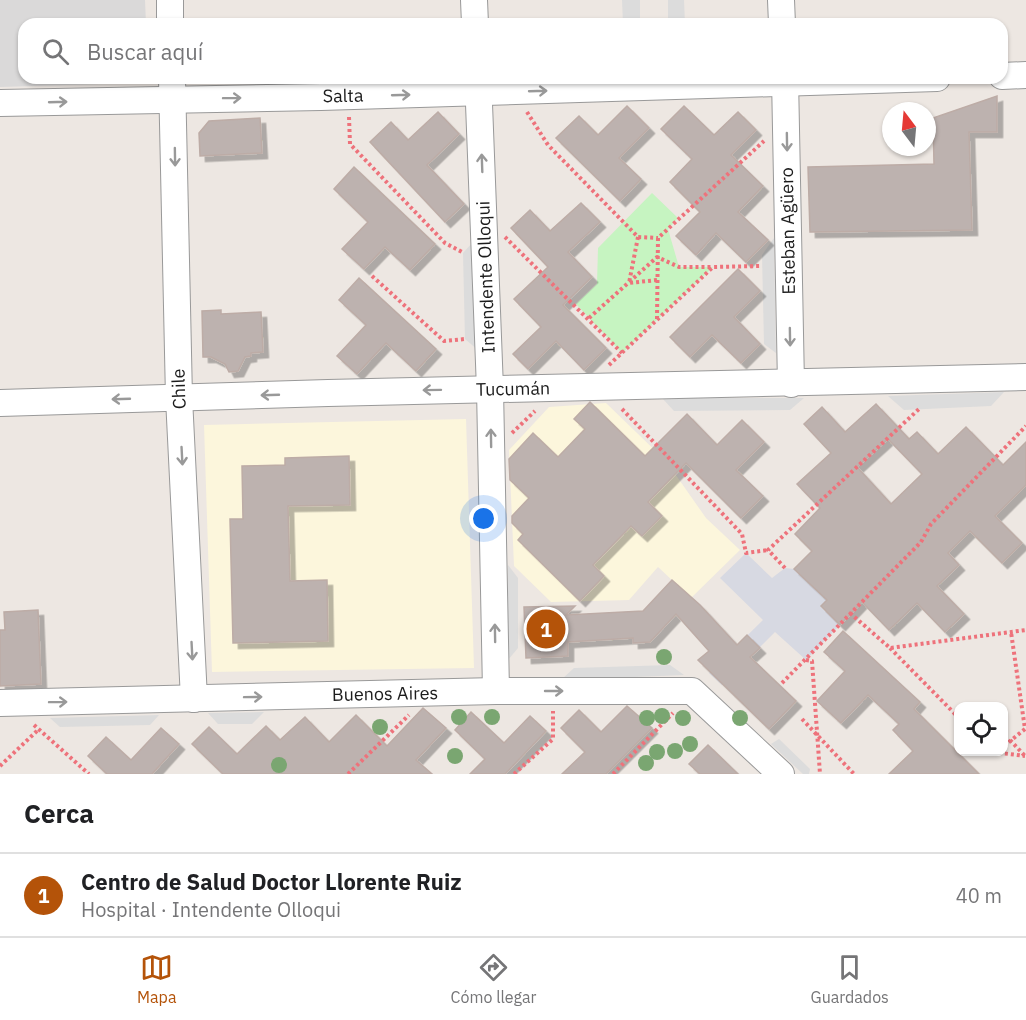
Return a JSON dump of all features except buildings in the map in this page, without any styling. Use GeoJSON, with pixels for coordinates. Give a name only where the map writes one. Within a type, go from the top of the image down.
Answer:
{"type":"FeatureCollection","features":[{"type":"Feature","properties":{"kind":"street"},"geometry":{"type":"LineString","coordinates":[[170,0],[171,18]]}},
{"type":"Feature","properties":{"kind":"street"},"geometry":{"type":"LineString","coordinates":[[474,0],[475,18]]}},
{"type":"Feature","properties":{"kind":"street"},"geometry":{"type":"LineString","coordinates":[[781,0],[782,18]]}},
{"type":"Feature","properties":{"kind":"street"},"geometry":{"type":"LineString","coordinates":[[1008,76],[1026,75]]}},
{"type":"Feature","properties":{"kind":"street","name":"Salta"},"geometry":{"type":"LineString","coordinates":[[0,104],[173,88],[556,84]]}},
{"type":"Feature","properties":{"kind":"street","name":"Esteban Agüero"},"geometry":{"type":"LineString","coordinates":[[786,84],[791,384]]}},
{"type":"Feature","properties":{"kind":"street","name":"Intendente Olloqui"},"geometry":{"type":"LineString","coordinates":[[479,85],[490,389],[496,691]]}},
{"type":"Feature","properties":{"kind":"street","name":"Chile"},"geometry":{"type":"LineString","coordinates":[[173,88],[179,398],[195,699]]}},
{"type":"Feature","properties":{"kind":"street","name":"Tucumán"},"geometry":{"type":"LineString","coordinates":[[0,403],[1026,377]]}},
{"type":"Feature","properties":{"kind":"street","name":"Buenos Aires"},"geometry":{"type":"LineString","coordinates":[[0,703],[496,691],[692,691],[781,774]]}},
{"type":"Feature","properties":{"kind":"path"},"geometry":{"type":"LineString","coordinates":[[523,105],[548,145],[638,237],[658,238]]}},
{"type":"Feature","properties":{"kind":"path"},"geometry":{"type":"LineString","coordinates":[[349,110],[350,144],[445,243],[463,252]]}},
{"type":"Feature","properties":{"kind":"path"},"geometry":{"type":"LineString","coordinates":[[657,319],[658,238],[771,135]]}},
{"type":"Feature","properties":{"kind":"path"},"geometry":{"type":"LineString","coordinates":[[504,225],[505,248]]}},
{"type":"Feature","properties":{"kind":"path"},"geometry":{"type":"LineString","coordinates":[[505,236],[622,353]]}},
{"type":"Feature","properties":{"kind":"path"},"geometry":{"type":"LineString","coordinates":[[628,283],[638,237]]}},
{"type":"Feature","properties":{"kind":"path"},"geometry":{"type":"LineString","coordinates":[[463,263],[463,252],[468,247]]}},
{"type":"Feature","properties":{"kind":"path"},"geometry":{"type":"LineString","coordinates":[[762,255],[762,278]]}},
{"type":"Feature","properties":{"kind":"path"},"geometry":{"type":"LineString","coordinates":[[589,318],[657,257]]}},
{"type":"Feature","properties":{"kind":"path"},"geometry":{"type":"LineString","coordinates":[[657,257],[679,267],[762,266]]}},
{"type":"Feature","properties":{"kind":"path"},"geometry":{"type":"LineString","coordinates":[[607,366],[713,267]]}},
{"type":"Feature","properties":{"kind":"path"},"geometry":{"type":"LineString","coordinates":[[372,276],[444,341],[465,339]]}},
{"type":"Feature","properties":{"kind":"path"},"geometry":{"type":"LineString","coordinates":[[628,283],[657,280]]}},
{"type":"Feature","properties":{"kind":"path"},"geometry":{"type":"LineString","coordinates":[[465,328],[465,339],[471,345]]}},
{"type":"Feature","properties":{"kind":"path"},"geometry":{"type":"LineString","coordinates":[[505,441],[542,403]]}},
{"type":"Feature","properties":{"kind":"path"},"geometry":{"type":"LineString","coordinates":[[620,407],[742,534],[746,553],[768,550],[919,409]]}},
{"type":"Feature","properties":{"kind":"path"},"geometry":{"type":"LineString","coordinates":[[782,683],[921,542],[931,524],[1026,426]]}},
{"type":"Feature","properties":{"kind":"path"},"geometry":{"type":"LineString","coordinates":[[768,550],[785,568]]}},
{"type":"Feature","properties":{"kind":"path"},"geometry":{"type":"LineString","coordinates":[[850,614],[890,648],[954,713]]}},
{"type":"Feature","properties":{"kind":"path"},"geometry":{"type":"LineString","coordinates":[[890,648],[1023,630],[1026,625]]}},
{"type":"Feature","properties":{"kind":"path"},"geometry":{"type":"LineString","coordinates":[[1011,632],[1025,729],[1010,740],[1025,756]]}},
{"type":"Feature","properties":{"kind":"path"},"geometry":{"type":"LineString","coordinates":[[806,660],[812,661],[820,774]]}},
{"type":"Feature","properties":{"kind":"path"},"geometry":{"type":"LineString","coordinates":[[514,774],[552,739],[552,704]]}},
{"type":"Feature","properties":{"kind":"path"},"geometry":{"type":"LineString","coordinates":[[348,774],[416,708]]}},
{"type":"Feature","properties":{"kind":"path"},"geometry":{"type":"LineString","coordinates":[[614,774],[674,712]]}},
{"type":"Feature","properties":{"kind":"path"},"geometry":{"type":"LineString","coordinates":[[802,719],[854,774]]}},
{"type":"Feature","properties":{"kind":"path"},"geometry":{"type":"LineString","coordinates":[[32,723],[89,774]]}},
{"type":"Feature","properties":{"kind":"path"},"geometry":{"type":"LineString","coordinates":[[0,766],[39,729]]}},
{"type":"Feature","properties":{"kind":"path"},"geometry":{"type":"LineString","coordinates":[[1008,754],[1025,756]]}},
{"type":"Feature","properties":{"kind":"shaded area"},"geometry":{"type":"Polygon","coordinates":[[[0,0],[145,0],[146,18],[18,18],[18,84],[103,84],[0,87],[0,0]]]}},
{"type":"Feature","properties":{"kind":"shaded area"},"geometry":{"type":"Polygon","coordinates":[[[622,0],[640,0],[640,18],[623,18],[622,0]]]}},
{"type":"Feature","properties":{"kind":"shaded area"},"geometry":{"type":"Polygon","coordinates":[[[668,0],[684,0],[685,18],[668,18],[668,0]]]}},
{"type":"Feature","properties":{"kind":"shaded area"},"geometry":{"type":"Polygon","coordinates":[[[774,238],[776,353],[764,344],[762,255],[774,238]]]}},
{"type":"Feature","properties":{"kind":"shaded area"},"geometry":{"type":"Polygon","coordinates":[[[474,241],[478,350],[465,339],[463,253],[474,241]]]}},
{"type":"Feature","properties":{"kind":"shaded area"},"geometry":{"type":"Polygon","coordinates":[[[1004,392],[991,406],[904,410],[888,396],[1004,392]]]}},
{"type":"Feature","properties":{"kind":"shaded area"},"geometry":{"type":"Polygon","coordinates":[[[662,398],[804,398],[790,410],[674,411],[662,398]]]}},
{"type":"Feature","properties":{"kind":"shaded area"},"geometry":{"type":"Polygon","coordinates":[[[606,403],[666,461],[706,518],[740,550],[691,598],[658,567],[629,600],[551,602],[514,566],[509,450],[549,407],[606,403]]]}},
{"type":"Feature","properties":{"kind":"shaded area"},"geometry":{"type":"Polygon","coordinates":[[[466,419],[474,668],[212,672],[204,425],[466,419]]]}},
{"type":"Feature","properties":{"kind":"shaded area"},"geometry":{"type":"Polygon","coordinates":[[[746,553],[772,578],[785,568],[794,569],[827,600],[821,607],[840,625],[806,660],[775,632],[722,685],[709,673],[763,620],[720,578],[746,553]]]}},
{"type":"Feature","properties":{"kind":"shaded area"},"geometry":{"type":"Polygon","coordinates":[[[508,565],[518,578],[518,648],[508,660],[508,565]]]}},
{"type":"Feature","properties":{"kind":"shaded area"},"geometry":{"type":"Polygon","coordinates":[[[670,665],[684,675],[561,680],[574,668],[670,665]]]}},
{"type":"Feature","properties":{"kind":"shaded area"},"geometry":{"type":"Polygon","coordinates":[[[264,712],[252,724],[218,724],[208,713],[264,712]]]}},
{"type":"Feature","properties":{"kind":"shaded area"},"geometry":{"type":"Polygon","coordinates":[[[159,715],[150,725],[60,727],[50,718],[159,715]]]}},
{"type":"Feature","properties":{"kind":"shaded area"},"geometry":{"type":"Polygon","coordinates":[[[779,739],[810,769],[809,774],[803,774],[771,744],[779,739]]]}},
{"type":"Feature","properties":{"kind":"green space"},"geometry":{"type":"Polygon","coordinates":[[[652,193],[678,218],[668,229],[679,267],[713,267],[622,353],[576,304],[597,284],[598,248],[652,193]]]}},
{"type":"Feature","properties":{"kind":"place","name":"Centro de Salud Doctor Llorente Ruiz"},"geometry":{"type":"Point","coordinates":[546,629]}}]}
